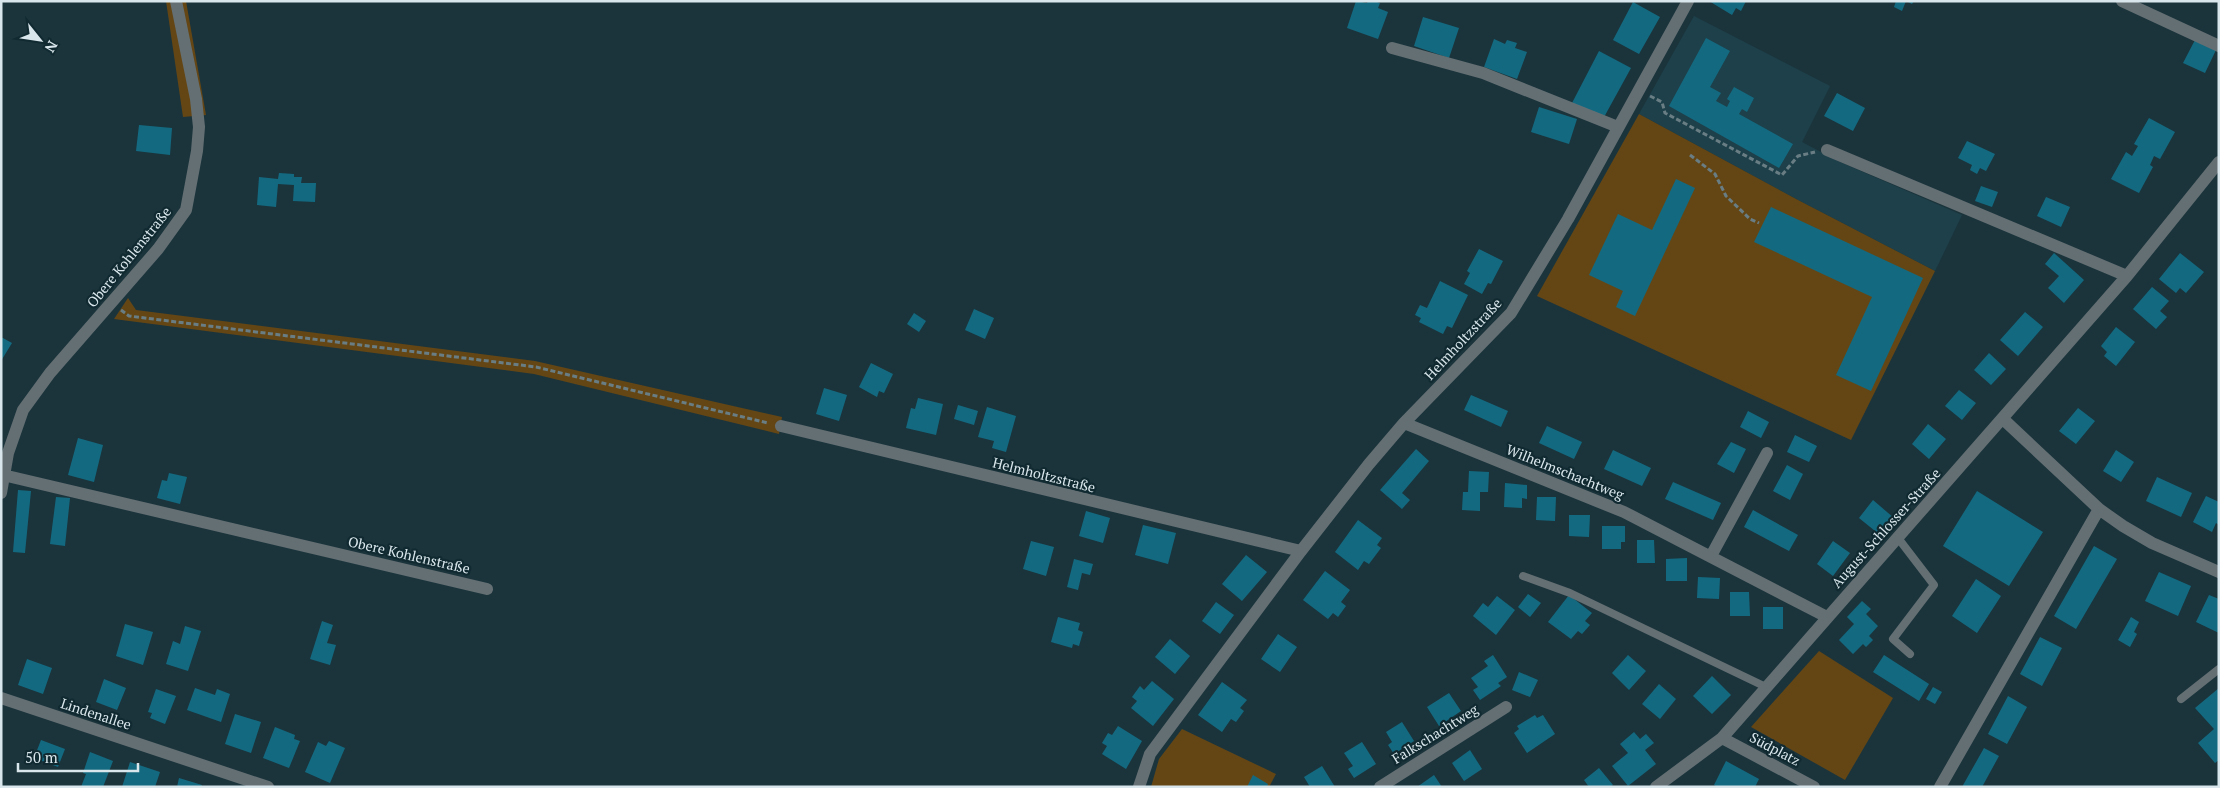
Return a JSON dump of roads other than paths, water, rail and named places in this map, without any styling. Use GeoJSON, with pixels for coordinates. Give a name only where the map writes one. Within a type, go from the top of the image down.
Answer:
{"type":"FeatureCollection","features":[{"type":"Feature","properties":{"kind":"street","name":"Obere Kohlenstraße"},"geometry":{"type":"LineString","coordinates":[[1,493],[8,453],[23,410],[50,372],[112,304],[158,249],[186,210],[197,151],[199,127],[196,99],[176,1]]}},
{"type":"Feature","properties":{"kind":"street","name":"Helmholtzstraße"},"geometry":{"type":"LineString","coordinates":[[1139,787],[1150,754],[1301,551],[1404,423],[1510,312],[1568,219],[1688,1]]}},
{"type":"Feature","properties":{"kind":"street"},"geometry":{"type":"LineString","coordinates":[[2130,3],[2219,46]]}},
{"type":"Feature","properties":{"kind":"street"},"geometry":{"type":"LineString","coordinates":[[1392,48],[1483,73],[1618,127]]}},
{"type":"Feature","properties":{"kind":"street"},"geometry":{"type":"LineString","coordinates":[[1828,150],[2127,276]]}},
{"type":"Feature","properties":{"kind":"street","name":"August-Schlosser-Straße"},"geometry":{"type":"LineString","coordinates":[[1656,787],[1722,738],[2127,276],[2219,162]]}},
{"type":"Feature","properties":{"kind":"street"},"geometry":{"type":"LineString","coordinates":[[2003,419],[2099,509],[2152,543],[2219,572]]}},
{"type":"Feature","properties":{"kind":"street","name":"Wilhelmschachtweg"},"geometry":{"type":"LineString","coordinates":[[1404,423],[1624,512],[1827,617]]}},
{"type":"Feature","properties":{"kind":"street","name":"Helmholtzstraße"},"geometry":{"type":"LineString","coordinates":[[781,426],[1301,551]]}},
{"type":"Feature","properties":{"kind":"street"},"geometry":{"type":"LineString","coordinates":[[1711,556],[1767,453]]}},
{"type":"Feature","properties":{"kind":"street","name":"Obere Kohlenstraße"},"geometry":{"type":"LineString","coordinates":[[3,475],[486,589]]}},
{"type":"Feature","properties":{"kind":"street"},"geometry":{"type":"LineString","coordinates":[[1940,787],[2099,509]]}},
{"type":"Feature","properties":{"kind":"street","name":"Lindenallee"},"geometry":{"type":"LineString","coordinates":[[1,698],[268,787]]}},
{"type":"Feature","properties":{"kind":"street","name":"Falkschachtweg"},"geometry":{"type":"LineString","coordinates":[[1380,787],[1506,707]]}},
{"type":"Feature","properties":{"kind":"street","name":"Südplatz"},"geometry":{"type":"LineString","coordinates":[[1722,738],[1814,787]]}},
{"type":"Feature","properties":{"kind":"lane"},"geometry":{"type":"LineString","coordinates":[[1898,538],[1934,585],[1893,639],[1910,654]]}},
{"type":"Feature","properties":{"kind":"lane"},"geometry":{"type":"LineString","coordinates":[[1523,576],[1570,593],[1766,687]]}},
{"type":"Feature","properties":{"kind":"lane"},"geometry":{"type":"LineString","coordinates":[[2182,699],[2219,669]]}}]}
